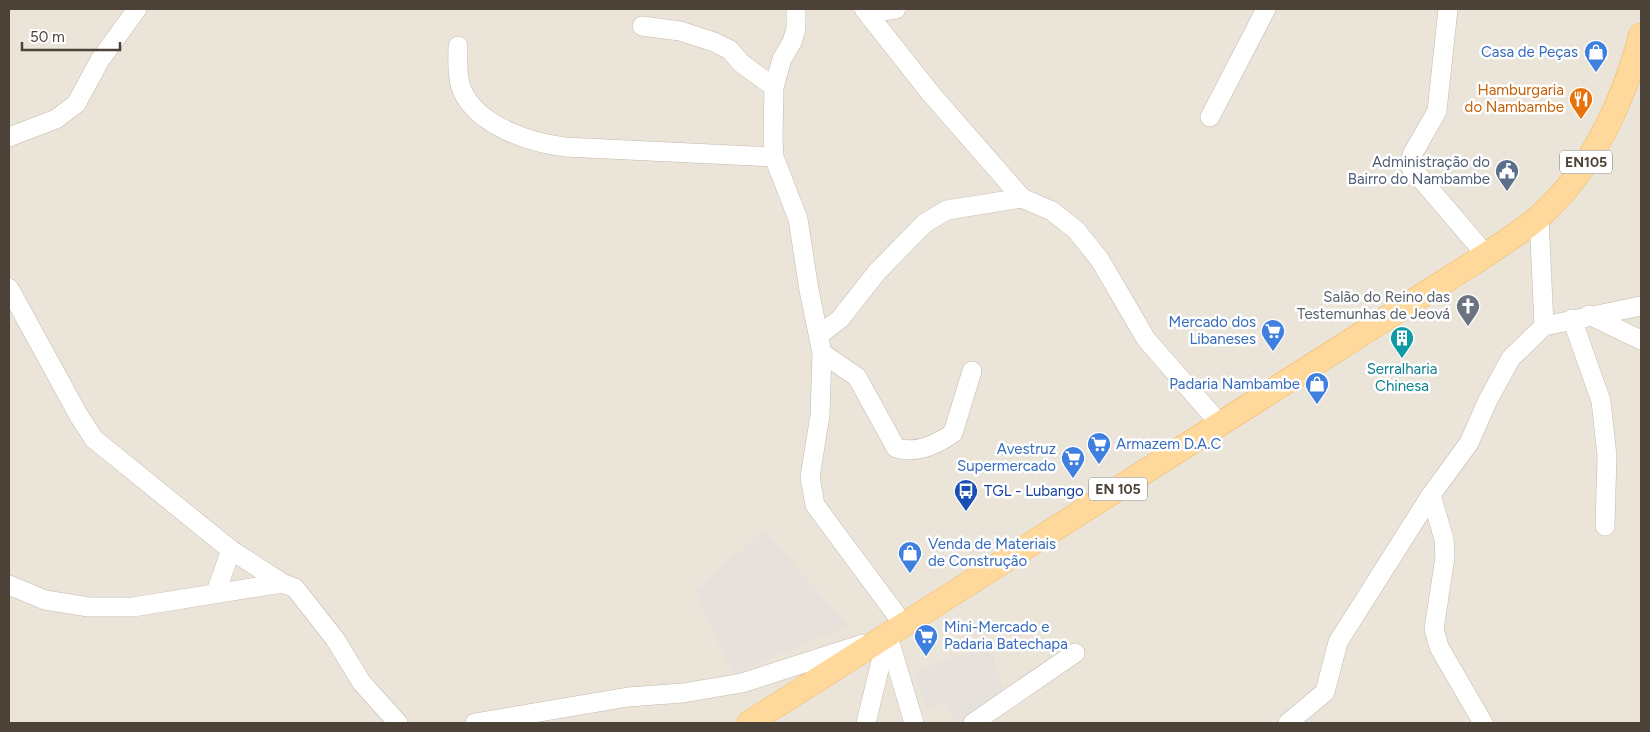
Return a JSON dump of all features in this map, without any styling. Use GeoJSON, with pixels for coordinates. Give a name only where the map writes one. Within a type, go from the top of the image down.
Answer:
{"type":"FeatureCollection","features":[{"type":"Feature","properties":{"kind":"main road","name":"EN105"},"geometry":{"type":"LineString","coordinates":[[1486,255],[1539,216],[1584,165],[1618,104],[1638,60],[1641,36]]}},
{"type":"Feature","properties":{"kind":"main road","name":"EN 105"},"geometry":{"type":"LineString","coordinates":[[749,723],[1486,255]]}},
{"type":"Feature","properties":{"kind":"street"},"geometry":{"type":"LineString","coordinates":[[9,137],[56,119],[76,104],[100,60],[137,9]]}},
{"type":"Feature","properties":{"kind":"street"},"geometry":{"type":"LineString","coordinates":[[796,9],[796,29],[792,42],[782,58],[774,86],[774,157],[798,219],[820,344],[820,415],[810,477],[816,505],[896,630],[914,723]]}},
{"type":"Feature","properties":{"kind":"street"},"geometry":{"type":"LineString","coordinates":[[866,11],[896,9]]}},
{"type":"Feature","properties":{"kind":"street"},"geometry":{"type":"LineString","coordinates":[[1210,117],[1266,9]]}},
{"type":"Feature","properties":{"kind":"street"},"geometry":{"type":"LineString","coordinates":[[1448,9],[1444,23],[1437,111],[1412,155],[1410,166],[1486,255]]}},
{"type":"Feature","properties":{"kind":"street"},"geometry":{"type":"LineString","coordinates":[[866,11],[932,95],[1022,198],[1052,211],[1076,230],[1100,260],[1146,339],[1220,424]]}},
{"type":"Feature","properties":{"kind":"street"},"geometry":{"type":"LineString","coordinates":[[642,26],[680,31],[714,42],[730,50],[740,63],[774,86]]}},
{"type":"Feature","properties":{"kind":"street"},"geometry":{"type":"LineString","coordinates":[[458,46],[459,76],[464,95],[486,118],[514,134],[539,144],[565,147],[774,157]]}},
{"type":"Feature","properties":{"kind":"street"},"geometry":{"type":"LineString","coordinates":[[820,344],[877,272],[924,223],[947,210],[1022,198]]}},
{"type":"Feature","properties":{"kind":"street"},"geometry":{"type":"LineString","coordinates":[[1539,216],[1544,326]]}},
{"type":"Feature","properties":{"kind":"street"},"geometry":{"type":"LineString","coordinates":[[9,288],[79,416],[94,439],[231,550],[282,583],[295,588],[335,639],[362,683],[398,723]]}},
{"type":"Feature","properties":{"kind":"street"},"geometry":{"type":"LineString","coordinates":[[1288,723],[1325,692],[1338,642],[1431,495],[1469,443],[1488,400],[1511,358],[1544,326],[1580,317],[1641,306]]}},
{"type":"Feature","properties":{"kind":"street"},"geometry":{"type":"LineString","coordinates":[[1580,317],[1641,340]]}},
{"type":"Feature","properties":{"kind":"street"},"geometry":{"type":"LineString","coordinates":[[1580,317],[1601,401],[1607,456],[1605,526]]}},
{"type":"Feature","properties":{"kind":"street"},"geometry":{"type":"LineString","coordinates":[[820,344],[857,376],[896,448],[908,451],[920,449],[953,433],[972,371]]}},
{"type":"Feature","properties":{"kind":"street"},"geometry":{"type":"LineString","coordinates":[[1431,495],[1444,539],[1445,557],[1434,629],[1439,647],[1483,723]]}},
{"type":"Feature","properties":{"kind":"street"},"geometry":{"type":"LineString","coordinates":[[216,592],[231,550]]}},
{"type":"Feature","properties":{"kind":"street"},"geometry":{"type":"LineString","coordinates":[[9,586],[45,600],[89,607],[133,607],[216,592],[282,583]]}},
{"type":"Feature","properties":{"kind":"street"},"geometry":{"type":"LineString","coordinates":[[476,723],[628,697],[683,693],[742,683],[896,630]]}},
{"type":"Feature","properties":{"kind":"street"},"geometry":{"type":"LineString","coordinates":[[866,723],[896,630]]}},
{"type":"Feature","properties":{"kind":"street"},"geometry":{"type":"LineString","coordinates":[[972,723],[1075,652]]}},
{"type":"Feature","properties":{"kind":"shaded area"},"geometry":{"type":"Polygon","coordinates":[[[9,9],[1641,9],[1641,723],[9,723],[9,9]]]}},
{"type":"Feature","properties":{"kind":"shaded area"},"geometry":{"type":"Polygon","coordinates":[[[766,532],[848,626],[732,674],[695,590],[761,533],[766,532]]]}},
{"type":"Feature","properties":{"kind":"shaded area"},"geometry":{"type":"Polygon","coordinates":[[[990,645],[1004,695],[958,723],[954,723],[945,702],[928,711],[913,672],[990,645]]]}},
{"type":"Feature","properties":{"kind":"place","name":"Casa de Peças"},"geometry":{"type":"Point","coordinates":[1596,73]}},
{"type":"Feature","properties":{"kind":"place","name":"Hamburgaria do Nambambe"},"geometry":{"type":"Point","coordinates":[1581,120]}},
{"type":"Feature","properties":{"kind":"place","name":"Administração do Bairro do Nambambe"},"geometry":{"type":"Point","coordinates":[1507,192]}},
{"type":"Feature","properties":{"kind":"place","name":"Salão do Reino das Testemunhas de Jeová"},"geometry":{"type":"Point","coordinates":[1468,327]}},
{"type":"Feature","properties":{"kind":"place","name":"Mercado dos Libaneses"},"geometry":{"type":"Point","coordinates":[1273,352]}},
{"type":"Feature","properties":{"kind":"place","name":"Serralharia Chinesa"},"geometry":{"type":"Point","coordinates":[1402,359]}},
{"type":"Feature","properties":{"kind":"place","name":"Padaria Nambambe"},"geometry":{"type":"Point","coordinates":[1317,405]}},
{"type":"Feature","properties":{"kind":"place","name":"Armazem D.A.C"},"geometry":{"type":"Point","coordinates":[1099,465]}},
{"type":"Feature","properties":{"kind":"place","name":"Avestruz Supermercado"},"geometry":{"type":"Point","coordinates":[1073,479]}},
{"type":"Feature","properties":{"kind":"place","name":"TGL - Lubango"},"geometry":{"type":"Point","coordinates":[966,512]}},
{"type":"Feature","properties":{"kind":"place","name":"Venda de Materiais de Construção"},"geometry":{"type":"Point","coordinates":[910,574]}},
{"type":"Feature","properties":{"kind":"place","name":"Mini-Mercado e Padaria Batechapa"},"geometry":{"type":"Point","coordinates":[926,657]}}]}
